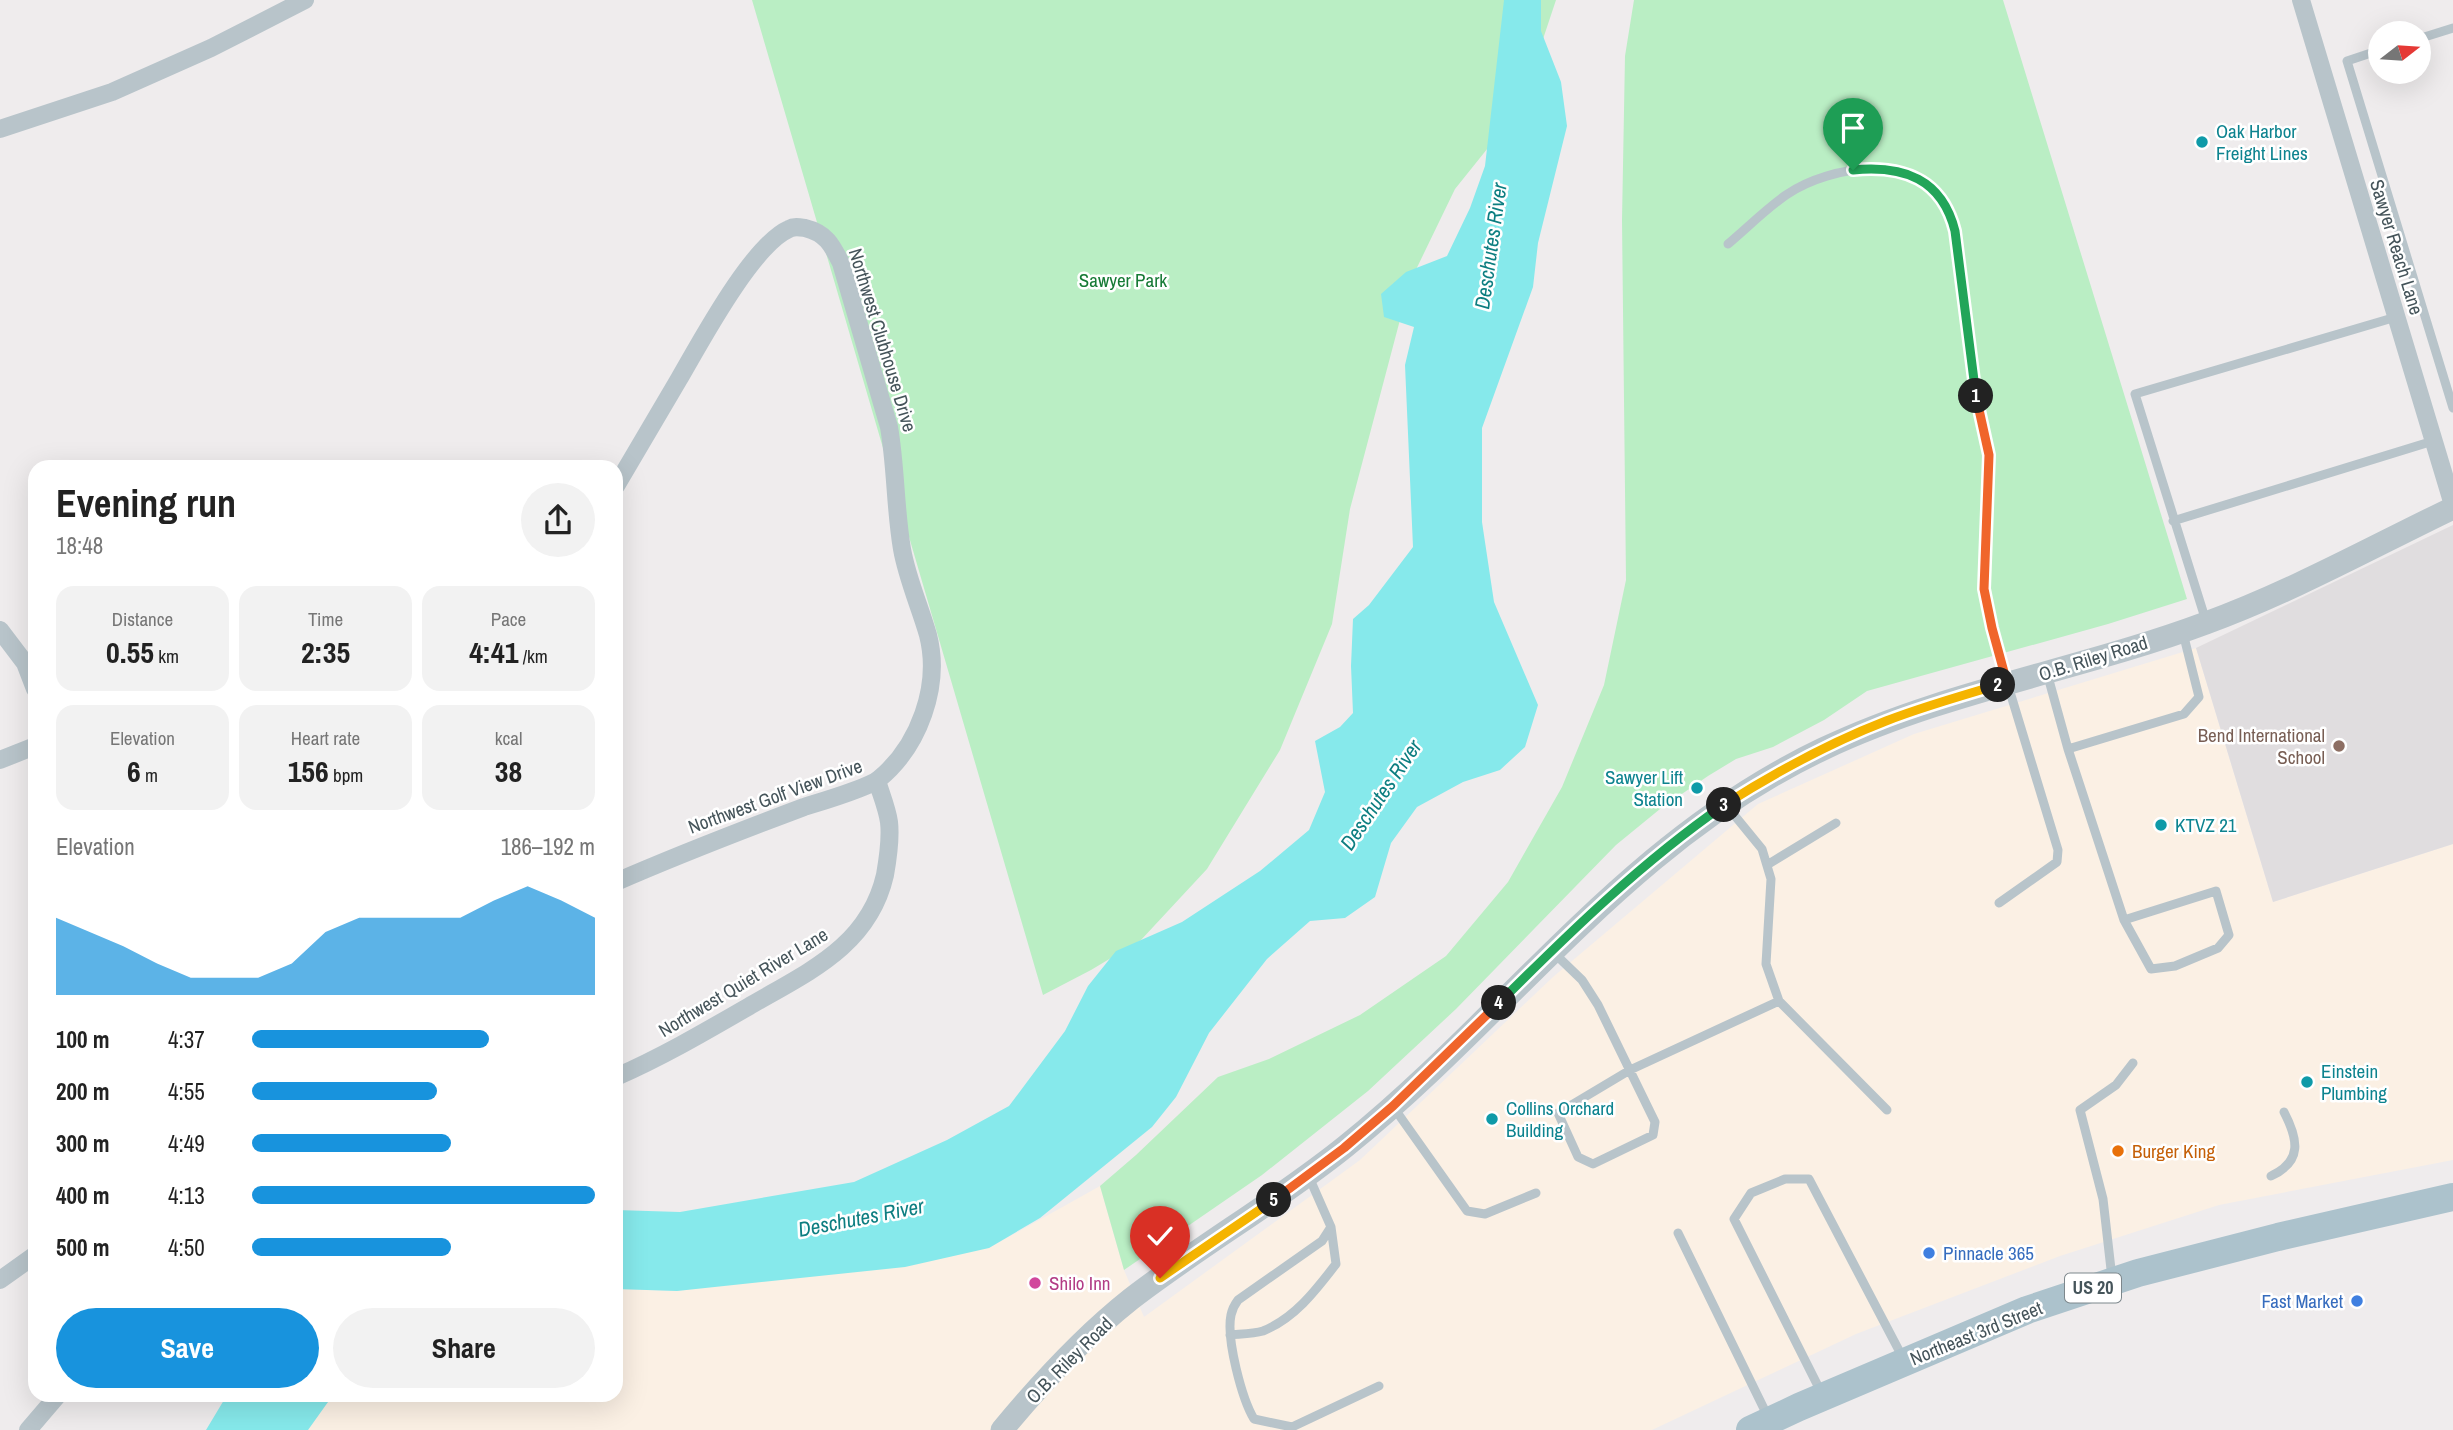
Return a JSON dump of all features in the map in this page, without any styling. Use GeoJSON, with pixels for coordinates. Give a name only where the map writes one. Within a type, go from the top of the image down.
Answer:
{"type":"FeatureCollection","features":[{"type":"Feature","properties":{"kind":"main road","name":"Northeast 3rd Street"},"geometry":{"type":"LineString","coordinates":[[1760,1425],[2027,1310],[2113,1282],[2278,1237],[2453,1197]]}},
{"type":"Feature","properties":{"kind":"street"},"geometry":{"type":"LineString","coordinates":[[0,129],[112,92],[211,48],[305,0]]}},
{"type":"Feature","properties":{"kind":"street","name":"Sawyer Reach Lane"},"geometry":{"type":"LineString","coordinates":[[2301,0],[2453,507]]}},
{"type":"Feature","properties":{"kind":"street","name":"Northwest Clubhouse Drive"},"geometry":{"type":"LineString","coordinates":[[623,474],[722,305],[751,264],[778,236],[797,227],[823,234],[832,243],[841,263],[888,427],[893,450],[896,514]]}},
{"type":"Feature","properties":{"kind":"street","name":"O.B. Riley Road"},"geometry":{"type":"LineString","coordinates":[[1002,1430],[1058,1366],[1128,1302],[1344,1148],[1393,1106],[1552,951],[1652,859],[1725,804],[1777,772],[1863,731],[1939,702],[2206,623],[2264,599],[2453,507]]}},
{"type":"Feature","properties":{"kind":"street","name":"Northwest Golf View Drive"},"geometry":{"type":"LineString","coordinates":[[623,879],[690,849],[877,781],[901,753],[919,726],[929,694],[932,669],[929,638],[903,553],[896,514]]}},
{"type":"Feature","properties":{"kind":"street"},"geometry":{"type":"LineString","coordinates":[[0,630],[28,671]]}},
{"type":"Feature","properties":{"kind":"street"},"geometry":{"type":"LineString","coordinates":[[0,760],[28,749]]}},
{"type":"Feature","properties":{"kind":"street","name":"Northwest Quiet River Lane"},"geometry":{"type":"LineString","coordinates":[[623,1074],[662,1056],[779,989],[835,954],[861,929],[880,897],[888,858],[889,822],[877,781]]}},
{"type":"Feature","properties":{"kind":"street"},"geometry":{"type":"LineString","coordinates":[[0,1280],[28,1260]]}},
{"type":"Feature","properties":{"kind":"street"},"geometry":{"type":"LineString","coordinates":[[28,1430],[52,1402]]}},
{"type":"Feature","properties":{"kind":"lane"},"geometry":{"type":"LineString","coordinates":[[2431,35],[2453,28]]}},
{"type":"Feature","properties":{"kind":"lane"},"geometry":{"type":"LineString","coordinates":[[2368,54],[2347,61],[2453,408]]}},
{"type":"Feature","properties":{"kind":"lane"},"geometry":{"type":"LineString","coordinates":[[1728,244],[1788,194],[1837,173],[1853,170],[1881,170],[1922,180],[1937,193],[1950,211],[1955,231],[1974,384],[1989,455],[1984,589],[2007,683],[2058,850],[2057,862],[1999,903]]}},
{"type":"Feature","properties":{"kind":"lane"},"geometry":{"type":"LineString","coordinates":[[2206,623],[2135,394],[2396,317]]}},
{"type":"Feature","properties":{"kind":"lane"},"geometry":{"type":"LineString","coordinates":[[2173,521],[2433,441]]}},
{"type":"Feature","properties":{"kind":"lane"},"geometry":{"type":"LineString","coordinates":[[2068,749],[2184,714],[2199,697],[2183,631]]}},
{"type":"Feature","properties":{"kind":"lane"},"geometry":{"type":"LineString","coordinates":[[2047,672],[2068,749],[2124,920],[2151,969],[2175,966],[2218,948],[2228,935],[2216,891],[2124,920]]}},
{"type":"Feature","properties":{"kind":"lane"},"geometry":{"type":"LineString","coordinates":[[1725,804],[1762,849],[1771,879],[1766,964],[1779,1000],[1887,1110]]}},
{"type":"Feature","properties":{"kind":"lane"},"geometry":{"type":"LineString","coordinates":[[1767,865],[1836,823]]}},
{"type":"Feature","properties":{"kind":"lane"},"geometry":{"type":"LineString","coordinates":[[1552,951],[1582,980],[1598,1005],[1630,1070],[1655,1122],[1653,1135],[1593,1164],[1578,1157],[1558,1113],[1630,1070],[1779,1000]]}},
{"type":"Feature","properties":{"kind":"lane"},"geometry":{"type":"LineString","coordinates":[[2113,1282],[2103,1199],[2080,1110],[2116,1085],[2133,1063]]}},
{"type":"Feature","properties":{"kind":"lane"},"geometry":{"type":"LineString","coordinates":[[1393,1106],[1467,1211],[1485,1214],[1536,1193]]}},
{"type":"Feature","properties":{"kind":"lane"},"geometry":{"type":"LineString","coordinates":[[2271,1177],[2291,1160],[2297,1144],[2294,1131],[2284,1112]]}},
{"type":"Feature","properties":{"kind":"lane"},"geometry":{"type":"LineString","coordinates":[[1230,1335],[1261,1332],[1289,1317],[1336,1264],[1331,1227],[1307,1175]]}},
{"type":"Feature","properties":{"kind":"lane"},"geometry":{"type":"LineString","coordinates":[[1823,1396],[1734,1219],[1751,1193],[1785,1179],[1809,1178],[1905,1362]]}},
{"type":"Feature","properties":{"kind":"lane"},"geometry":{"type":"LineString","coordinates":[[1331,1227],[1322,1241],[1238,1300],[1231,1313],[1230,1335],[1247,1407],[1255,1419],[1292,1427],[1379,1386]]}},
{"type":"Feature","properties":{"kind":"lane"},"geometry":{"type":"LineString","coordinates":[[1678,1233],[1760,1425]]}},
{"type":"Feature","properties":{"kind":"shaded area","name":"Bend International School"},"geometry":{"type":"Polygon","coordinates":[[[2453,525],[2453,844],[2273,902],[2196,648],[2453,525]]]}},
{"type":"Feature","properties":{"kind":"shaded area"},"geometry":{"type":"Polygon","coordinates":[[[2196,648],[2273,902],[2453,844],[2453,1160],[2219,1205],[2060,1256],[1856,1334],[1652,1430],[308,1430],[328,1402],[623,1402],[623,1289],[677,1291],[989,1248],[1100,1186],[1124,1270],[1144,1317],[1360,1160],[1553,977],[1758,804],[1914,734],[2196,648]]]}},
{"type":"Feature","properties":{"kind":"green space","name":"Sawyer Park"},"geometry":{"type":"Polygon","coordinates":[[[752,0],[1556,0],[1520,108],[1455,189],[1410,282],[1350,509],[1332,624],[1280,750],[1207,869],[1141,940],[1043,995],[752,0]]]}},
{"type":"Feature","properties":{"kind":"green space"},"geometry":{"type":"Polygon","coordinates":[[[1634,0],[2003,0],[2187,599],[2108,624],[1867,691],[1824,720],[1773,747],[1736,759],[1708,776],[1660,809],[1616,845],[1456,1009],[1368,1091],[1262,1175],[1124,1270],[1100,1186],[1218,1077],[1269,1059],[1360,1015],[1446,956],[1508,882],[1562,787],[1604,685],[1626,580],[1622,220],[1625,56],[1634,0]]]}},
{"type":"Feature","properties":{"kind":"water","name":"Deschutes River"},"geometry":{"type":"Polygon","coordinates":[[[1504,0],[1541,0],[1541,31],[1561,82],[1567,126],[1538,243],[1533,287],[1482,428],[1482,522],[1494,602],[1538,705],[1525,747],[1500,770],[1463,782],[1417,807],[1391,843],[1375,897],[1345,918],[1310,921],[1267,959],[1209,1033],[1176,1097],[1152,1127],[1040,1218],[989,1248],[905,1267],[677,1291],[623,1289],[623,1210],[680,1212],[854,1182],[947,1140],[1009,1106],[1065,1031],[1088,986],[1116,951],[1182,922],[1260,871],[1309,830],[1325,792],[1315,741],[1340,727],[1353,713],[1353,619],[1369,605],[1413,547],[1405,365],[1414,327],[1384,317],[1381,294],[1406,272],[1447,256],[1470,208],[1485,166],[1504,0]]]}},
{"type":"Feature","properties":{"kind":"water"},"geometry":{"type":"Polygon","coordinates":[[[223,1402],[328,1402],[308,1430],[206,1430],[223,1402]]]}},
{"type":"Feature","properties":{"kind":"place","name":"Oak Harbor Freight Lines"},"geometry":{"type":"Point","coordinates":[2202,142]}},
{"type":"Feature","properties":{"kind":"place","name":"Bend International School"},"geometry":{"type":"Point","coordinates":[2339,746]}},
{"type":"Feature","properties":{"kind":"place","name":"Sawyer Lift Station"},"geometry":{"type":"Point","coordinates":[1697,788]}},
{"type":"Feature","properties":{"kind":"place","name":"KTVZ 21"},"geometry":{"type":"Point","coordinates":[2161,825]}},
{"type":"Feature","properties":{"kind":"place","name":"Einstein Plumbing"},"geometry":{"type":"Point","coordinates":[2307,1082]}},
{"type":"Feature","properties":{"kind":"place","name":"Collins Orchard Building"},"geometry":{"type":"Point","coordinates":[1492,1119]}},
{"type":"Feature","properties":{"kind":"place","name":"Burger King"},"geometry":{"type":"Point","coordinates":[2118,1151]}},
{"type":"Feature","properties":{"kind":"place","name":"Pinnacle 365"},"geometry":{"type":"Point","coordinates":[1929,1253]}},
{"type":"Feature","properties":{"kind":"place","name":"Shilo Inn"},"geometry":{"type":"Point","coordinates":[1035,1283]}},
{"type":"Feature","properties":{"kind":"place","name":"Fast Market"},"geometry":{"type":"Point","coordinates":[2357,1301]}},
{"type":"Feature","properties":{"kind":"route"},"geometry":{"type":"LineString","coordinates":[[1160,1278],[1344,1148],[1393,1106],[1603,902],[1652,859],[1725,804],[1777,772],[1886,721],[1939,702],[2007,683],[1984,589],[1989,455],[1974,384],[1955,231],[1950,211],[1937,193],[1922,180],[1902,173],[1853,170]]}}]}
